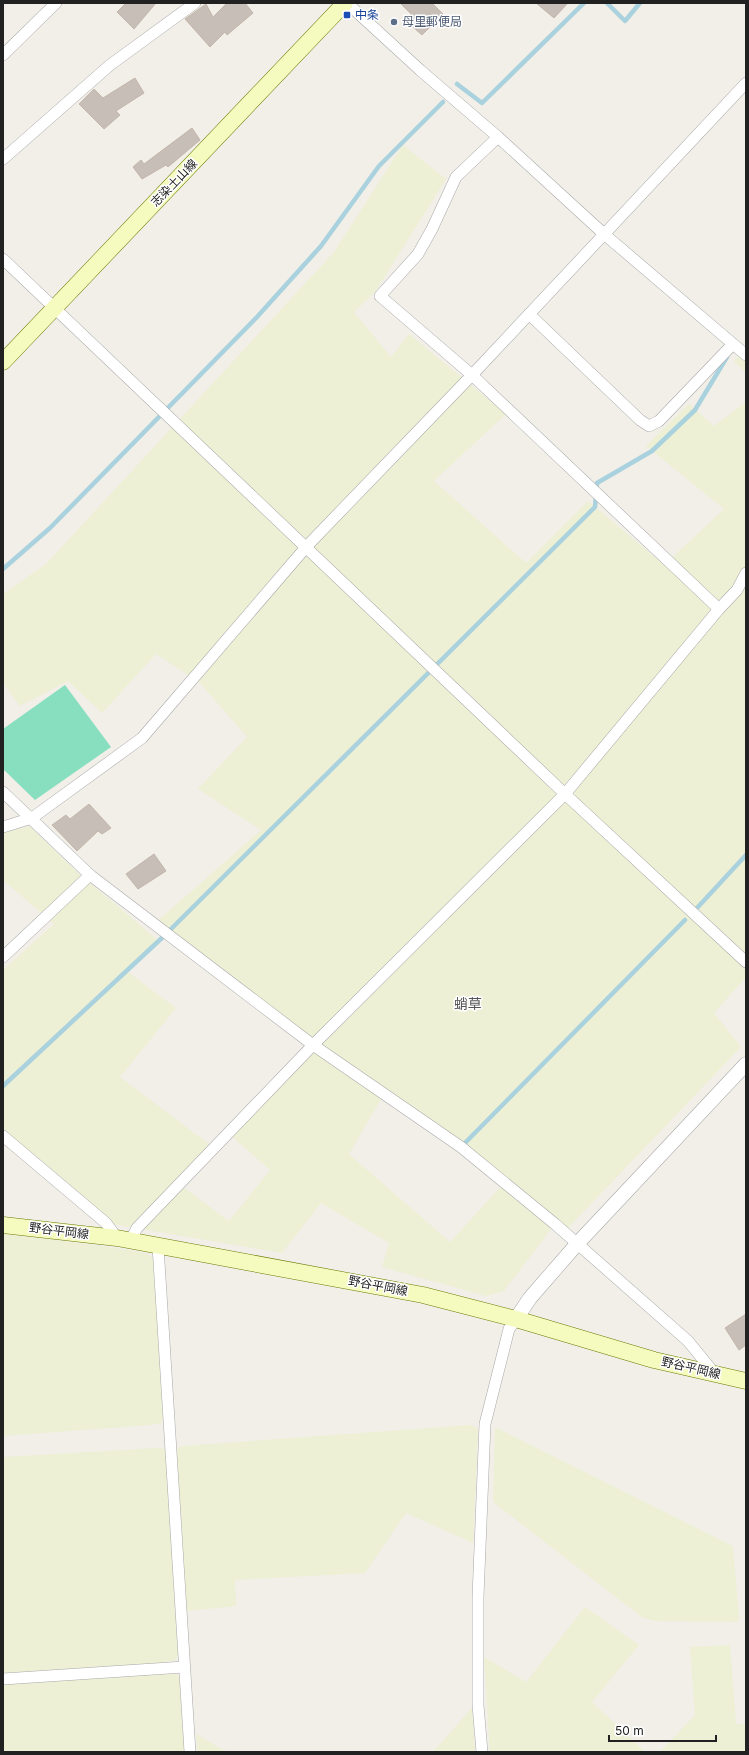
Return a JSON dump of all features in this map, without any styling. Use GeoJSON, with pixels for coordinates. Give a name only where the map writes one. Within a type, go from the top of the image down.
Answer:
{"type":"FeatureCollection","features":[{"type":"Feature","properties":{"kind":"main road","name":"志染土山線"},"geometry":{"type":"LineString","coordinates":[[3,362],[346,3]]}},
{"type":"Feature","properties":{"kind":"main road","name":"野谷平岡線"},"geometry":{"type":"LineString","coordinates":[[3,1225],[123,1240],[423,1295],[516,1319],[646,1358],[746,1381]]}},
{"type":"Feature","properties":{"kind":"street"},"geometry":{"type":"LineString","coordinates":[[3,55],[56,3]]}},
{"type":"Feature","properties":{"kind":"street"},"geometry":{"type":"LineString","coordinates":[[3,159],[110,65],[195,3]]}},
{"type":"Feature","properties":{"kind":"street"},"geometry":{"type":"LineString","coordinates":[[346,3],[604,234],[746,355]]}},
{"type":"Feature","properties":{"kind":"street"},"geometry":{"type":"LineString","coordinates":[[3,827],[32,818],[142,738],[307,546],[472,375],[746,83]]}},
{"type":"Feature","properties":{"kind":"street"},"geometry":{"type":"LineString","coordinates":[[498,138],[456,178],[432,229],[418,254],[380,296],[472,375],[719,610]]}},
{"type":"Feature","properties":{"kind":"street"},"geometry":{"type":"LineString","coordinates":[[3,259],[54,309],[307,546],[565,794],[746,962]]}},
{"type":"Feature","properties":{"kind":"street"},"geometry":{"type":"LineString","coordinates":[[529,314],[640,420],[649,426],[658,421],[733,344]]}},
{"type":"Feature","properties":{"kind":"street"},"geometry":{"type":"LineString","coordinates":[[3,1136],[106,1223],[123,1240],[137,1228],[313,1045],[565,794],[737,590],[746,573]]}},
{"type":"Feature","properties":{"kind":"street"},"geometry":{"type":"LineString","coordinates":[[3,792],[32,818],[90,875],[313,1045],[461,1147],[577,1244],[688,1341],[715,1374]]}},
{"type":"Feature","properties":{"kind":"street"},"geometry":{"type":"LineString","coordinates":[[3,957],[90,875]]}},
{"type":"Feature","properties":{"kind":"street"},"geometry":{"type":"LineString","coordinates":[[482,1752],[478,1705],[478,1597],[485,1424],[509,1329],[530,1298],[577,1244],[746,1064]]}},
{"type":"Feature","properties":{"kind":"street"},"geometry":{"type":"LineString","coordinates":[[158,1246],[190,1752]]}},
{"type":"Feature","properties":{"kind":"street"},"geometry":{"type":"LineString","coordinates":[[3,1679],[184,1667]]}},
{"type":"Feature","properties":{"kind":"green space"},"geometry":{"type":"Polygon","coordinates":[[[403,145],[446,179],[375,292],[354,312],[391,357],[409,334],[506,414],[434,481],[526,563],[588,501],[664,565],[724,509],[646,446],[689,404],[714,426],[746,402],[746,977],[714,1013],[741,1047],[567,1229],[323,1045],[154,924],[261,830],[198,789],[247,737],[199,682],[156,654],[102,713],[68,681],[20,706],[3,683],[3,594],[46,564],[334,252],[403,145]]]}},
{"type":"Feature","properties":{"kind":"green space"},"geometry":{"type":"Polygon","coordinates":[[[746,348],[746,373],[734,361],[746,348]]]}},
{"type":"Feature","properties":{"kind":"green space"},"geometry":{"type":"Polygon","coordinates":[[[65,685],[111,747],[35,800],[3,769],[3,729],[65,685]]]}},
{"type":"Feature","properties":{"kind":"green space"},"geometry":{"type":"Polygon","coordinates":[[[29,826],[78,873],[160,942],[128,972],[176,1008],[120,1077],[214,1148],[179,1184],[229,1221],[270,1170],[228,1133],[313,1045],[384,1094],[349,1154],[450,1242],[505,1182],[555,1224],[504,1291],[486,1296],[382,1267],[389,1243],[321,1203],[282,1253],[106,1223],[3,1138],[3,970],[54,924],[3,880],[3,833],[29,826]]]}},
{"type":"Feature","properties":{"kind":"green space"},"geometry":{"type":"Polygon","coordinates":[[[3,1232],[135,1251],[148,1254],[153,1259],[164,1417],[161,1423],[3,1436],[3,1232]]]}},
{"type":"Feature","properties":{"kind":"green space"},"geometry":{"type":"Polygon","coordinates":[[[471,1425],[478,1429],[473,1543],[406,1513],[365,1573],[235,1580],[236,1606],[187,1611],[176,1449],[183,1446],[471,1425]]]}},
{"type":"Feature","properties":{"kind":"green space"},"geometry":{"type":"Polygon","coordinates":[[[495,1427],[733,1546],[739,1617],[738,1622],[656,1621],[643,1618],[493,1502],[495,1427]]]}},
{"type":"Feature","properties":{"kind":"green space"},"geometry":{"type":"Polygon","coordinates":[[[158,1448],[165,1449],[166,1454],[179,1654],[175,1660],[160,1663],[3,1673],[3,1457],[158,1448]]]}},
{"type":"Feature","properties":{"kind":"green space"},"geometry":{"type":"Polygon","coordinates":[[[585,1607],[639,1645],[592,1702],[645,1752],[490,1752],[484,1657],[526,1682],[585,1607]]]}},
{"type":"Feature","properties":{"kind":"green space"},"geometry":{"type":"Polygon","coordinates":[[[730,1645],[736,1724],[746,1724],[746,1752],[660,1752],[695,1715],[690,1647],[730,1645]]]}},
{"type":"Feature","properties":{"kind":"green space"},"geometry":{"type":"Polygon","coordinates":[[[173,1674],[179,1676],[181,1680],[186,1752],[3,1752],[3,1684],[173,1674]]]}},
{"type":"Feature","properties":{"kind":"green space"},"geometry":{"type":"Polygon","coordinates":[[[472,1708],[475,1752],[433,1752],[472,1708]]]}},
{"type":"Feature","properties":{"kind":"green space"},"geometry":{"type":"Polygon","coordinates":[[[196,1734],[227,1752],[198,1752],[196,1734]]]}},
{"type":"Feature","properties":{"kind":"building"},"geometry":{"type":"Polygon","coordinates":[[[126,3],[156,3],[134,29],[117,12],[126,3]]]}},
{"type":"Feature","properties":{"kind":"building"},"geometry":{"type":"Polygon","coordinates":[[[227,3],[245,3],[253,13],[227,35],[225,32],[210,47],[185,19],[206,4],[213,17],[227,3]]]}},
{"type":"Feature","properties":{"kind":"building"},"geometry":{"type":"Polygon","coordinates":[[[400,3],[432,3],[443,14],[422,35],[405,20],[411,14],[400,3]]]}},
{"type":"Feature","properties":{"kind":"building"},"geometry":{"type":"Polygon","coordinates":[[[536,3],[568,3],[554,18],[536,3]]]}},
{"type":"Feature","properties":{"kind":"building"},"geometry":{"type":"Polygon","coordinates":[[[135,78],[144,93],[116,111],[120,115],[104,129],[79,104],[94,89],[103,98],[135,78]]]}},
{"type":"Feature","properties":{"kind":"building"},"geometry":{"type":"Polygon","coordinates":[[[192,128],[200,140],[168,167],[166,165],[142,179],[133,167],[141,160],[144,164],[192,128]]]}},
{"type":"Feature","properties":{"kind":"building"},"geometry":{"type":"Polygon","coordinates":[[[89,804],[111,828],[102,834],[98,831],[77,851],[52,825],[66,815],[70,819],[89,804]]]}},
{"type":"Feature","properties":{"kind":"building"},"geometry":{"type":"Polygon","coordinates":[[[154,854],[166,871],[138,889],[126,874],[154,854]]]}},
{"type":"Feature","properties":{"kind":"building"},"geometry":{"type":"Polygon","coordinates":[[[746,1314],[746,1345],[739,1350],[725,1328],[746,1314]]]}},
{"type":"Feature","properties":{"kind":"waterway"},"geometry":{"type":"LineString","coordinates":[[457,84],[482,103],[584,3]]}},
{"type":"Feature","properties":{"kind":"waterway"},"geometry":{"type":"LineString","coordinates":[[607,3],[625,21],[640,3]]}},
{"type":"Feature","properties":{"kind":"waterway"},"geometry":{"type":"LineString","coordinates":[[3,569],[50,528],[257,317],[321,246],[379,166],[443,102]]}},
{"type":"Feature","properties":{"kind":"waterway"},"geometry":{"type":"LineString","coordinates":[[3,1086],[164,936],[595,507],[597,483],[652,451],[695,410],[727,357]]}},
{"type":"Feature","properties":{"kind":"waterway"},"geometry":{"type":"LineString","coordinates":[[697,908],[746,855]]}},
{"type":"Feature","properties":{"kind":"waterway"},"geometry":{"type":"LineString","coordinates":[[461,1147],[685,920]]}},
{"type":"Feature","properties":{"kind":"place","name":"中条"},"geometry":{"type":"Point","coordinates":[347,15]}},
{"type":"Feature","properties":{"kind":"place","name":"母里郵便局"},"geometry":{"type":"Point","coordinates":[394,22]}},
{"type":"Feature","properties":{"kind":"district","name":"蛸草"},"geometry":{"type":"Point","coordinates":[468,1004]}}]}
